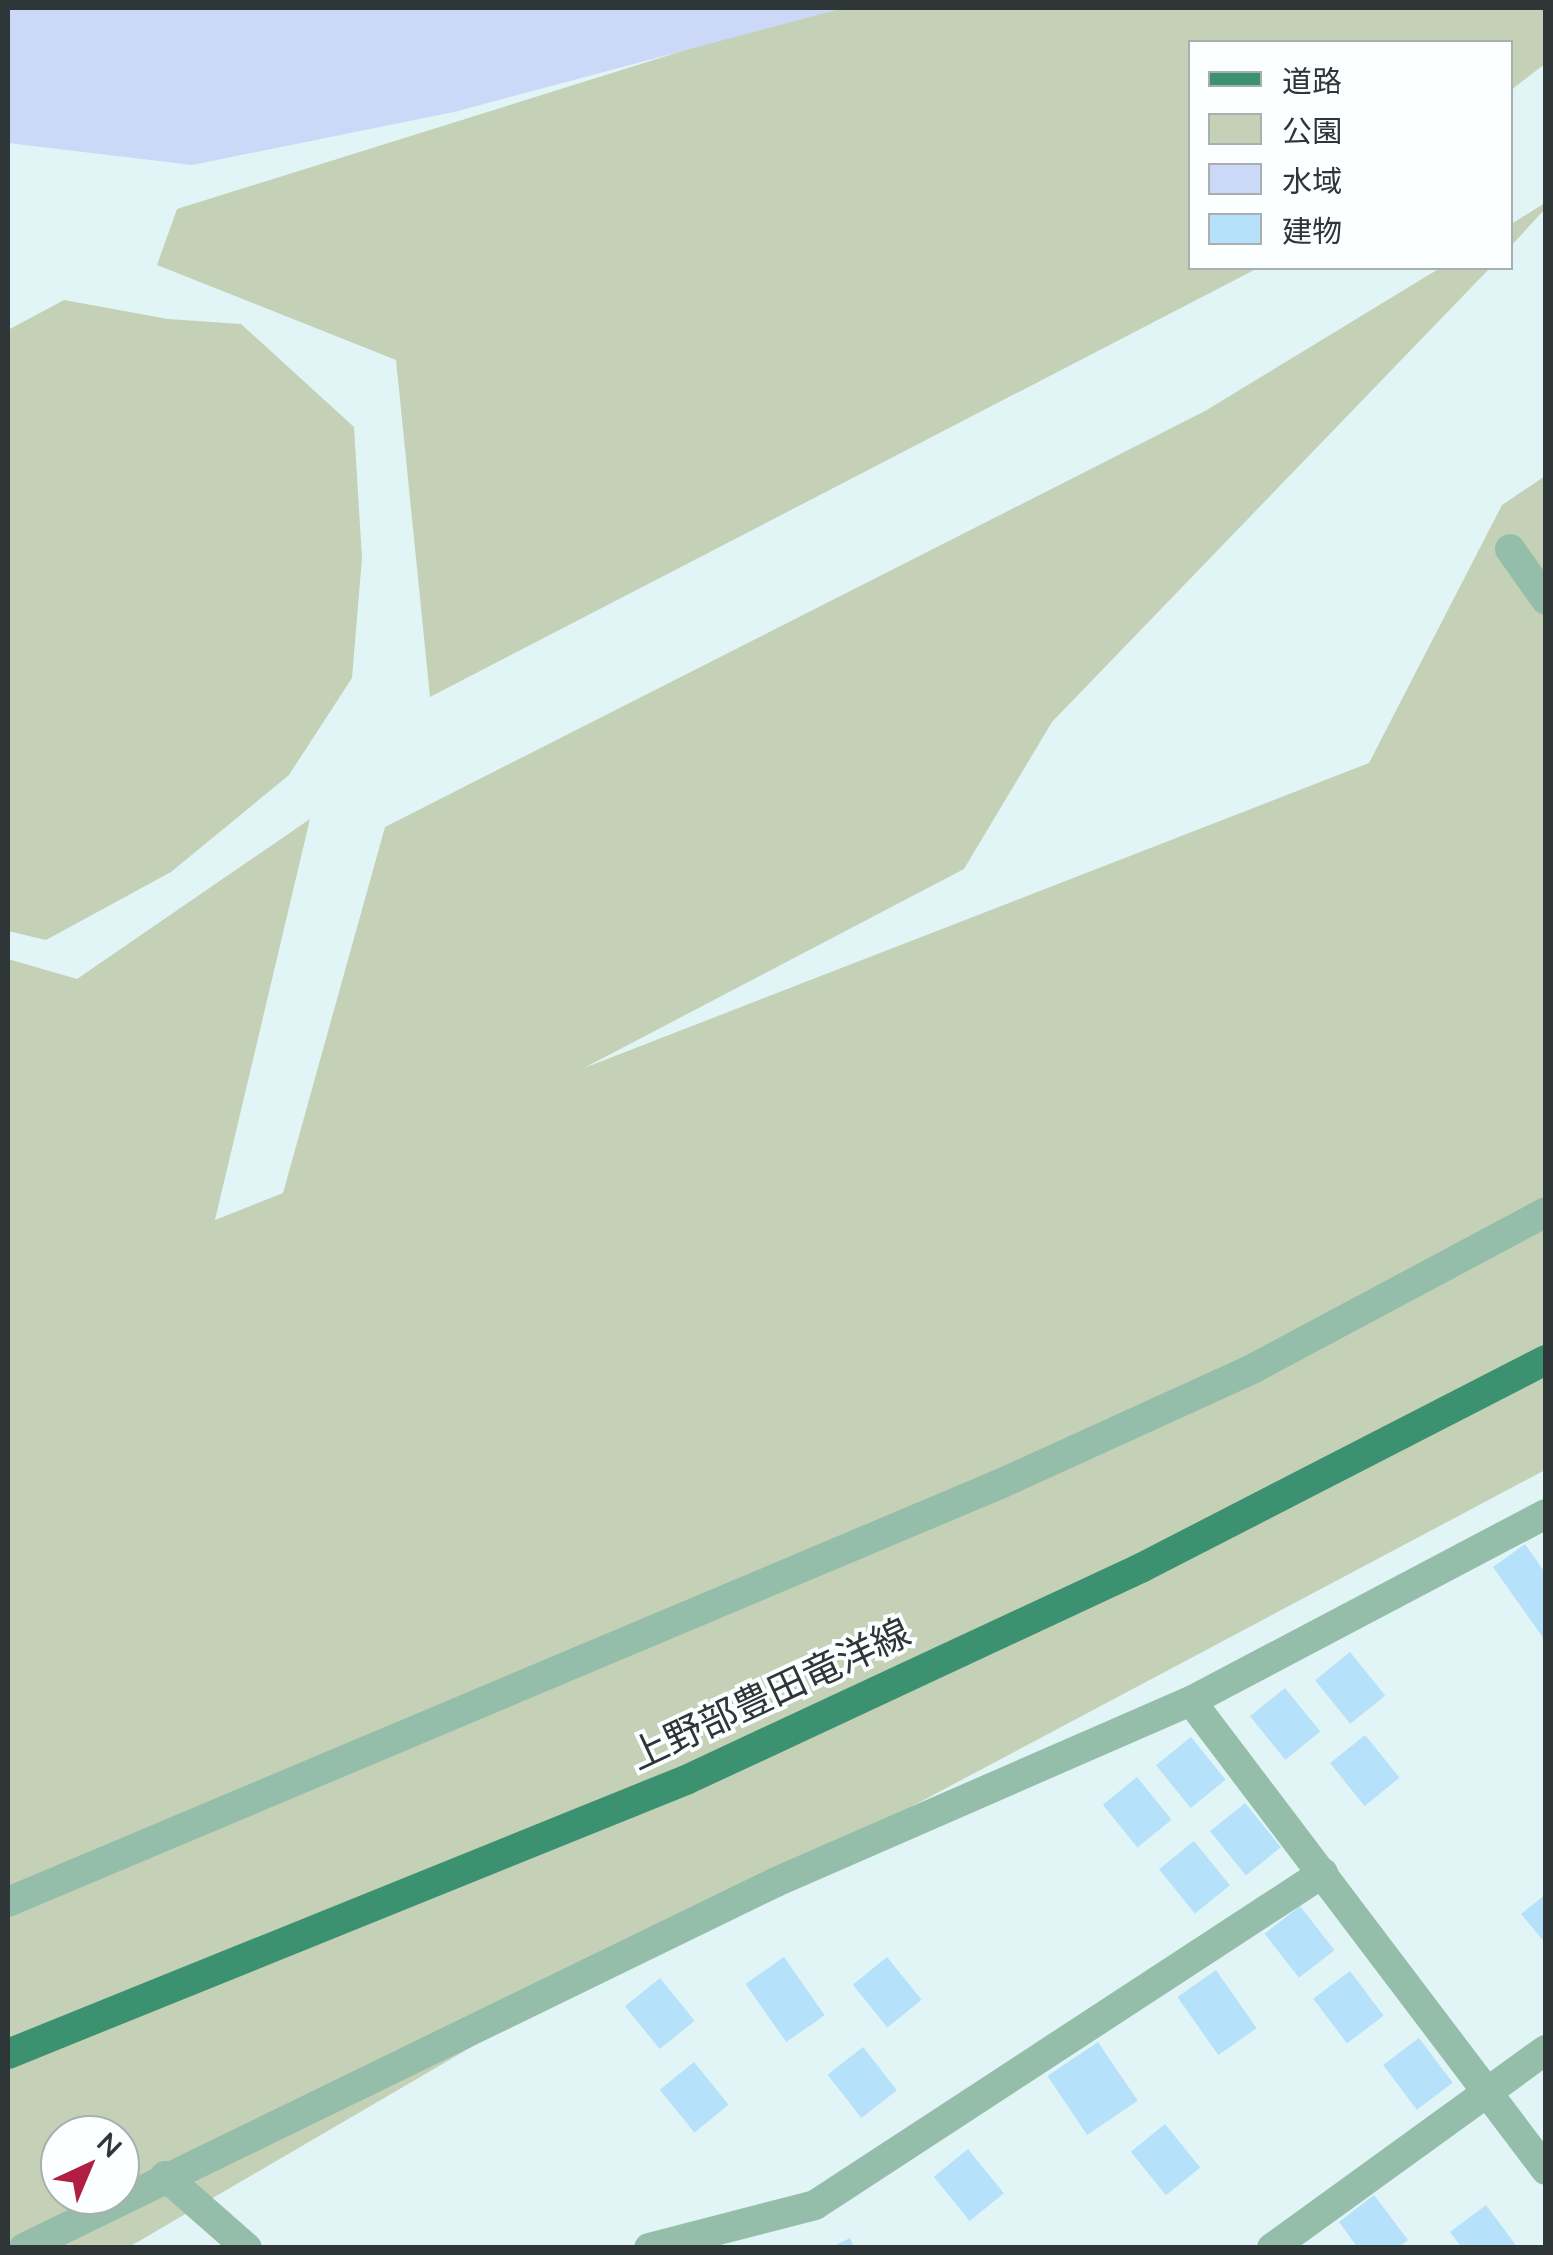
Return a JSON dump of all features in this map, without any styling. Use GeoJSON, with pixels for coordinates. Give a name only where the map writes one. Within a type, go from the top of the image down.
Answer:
{"type":"FeatureCollection","features":[{"type":"Feature","properties":{"kind":"main road","name":"上野部豊田竜洋線"},"geometry":{"type":"LineString","coordinates":[[8,2054],[686,1780],[1140,1568],[1546,1360]]}},
{"type":"Feature","properties":{"kind":"street"},"geometry":{"type":"LineString","coordinates":[[1510,549],[1546,600]]}},
{"type":"Feature","properties":{"kind":"street"},"geometry":{"type":"LineString","coordinates":[[8,1902],[1000,1484],[1254,1368],[1546,1212]]}},
{"type":"Feature","properties":{"kind":"street"},"geometry":{"type":"LineString","coordinates":[[24,2248],[165,2176],[776,1882],[1191,1700],[1546,1514]]}},
{"type":"Feature","properties":{"kind":"street"},"geometry":{"type":"LineString","coordinates":[[1191,1700],[1546,2170]]}},
{"type":"Feature","properties":{"kind":"street"},"geometry":{"type":"LineString","coordinates":[[649,2248],[815,2205],[1323,1872]]}},
{"type":"Feature","properties":{"kind":"street"},"geometry":{"type":"LineString","coordinates":[[1272,2248],[1546,2050]]}},
{"type":"Feature","properties":{"kind":"street"},"geometry":{"type":"LineString","coordinates":[[165,2176],[247,2248]]}},
{"type":"Feature","properties":{"kind":"green space"},"geometry":{"type":"Polygon","coordinates":[[[820,8],[1545,8],[1545,64],[1513,88],[1513,40],[1188,40],[1188,270],[1254,270],[430,697],[396,360],[157,265],[177,209],[820,8]]]}},
{"type":"Feature","properties":{"kind":"green space"},"geometry":{"type":"Polygon","coordinates":[[[1545,203],[1545,209],[1513,244],[1513,223],[1545,203]]]}},
{"type":"Feature","properties":{"kind":"green space"},"geometry":{"type":"Polygon","coordinates":[[[1437,270],[1488,270],[1052,722],[964,869],[584,1068],[1369,763],[1502,505],[1545,476],[1545,1470],[600,1972],[129,2247],[8,2247],[8,959],[77,979],[310,819],[215,1220],[283,1193],[385,827],[1205,411],[1437,270]]]}},
{"type":"Feature","properties":{"kind":"green space"},"geometry":{"type":"Polygon","coordinates":[[[64,300],[168,319],[241,324],[354,427],[362,558],[352,678],[289,775],[171,872],[46,940],[8,931],[8,330],[64,300]]]}},
{"type":"Feature","properties":{"kind":"water"},"geometry":{"type":"Polygon","coordinates":[[[8,8],[844,8],[454,112],[192,165],[8,143],[8,8]]]}},
{"type":"Feature","properties":{"kind":"building"},"geometry":{"type":"Polygon","coordinates":[[[1525,1544],[1546,1574],[1546,1642],[1493,1567],[1525,1544]]]}},
{"type":"Feature","properties":{"kind":"building"},"geometry":{"type":"Polygon","coordinates":[[[1350,1652],[1385,1696],[1350,1724],[1315,1680],[1350,1652]]]}},
{"type":"Feature","properties":{"kind":"building"},"geometry":{"type":"Polygon","coordinates":[[[1285,1688],[1320,1732],[1285,1760],[1250,1716],[1285,1688]]]}},
{"type":"Feature","properties":{"kind":"building"},"geometry":{"type":"Polygon","coordinates":[[[1365,1735],[1400,1778],[1365,1806],[1330,1763],[1365,1735]]]}},
{"type":"Feature","properties":{"kind":"building"},"geometry":{"type":"Polygon","coordinates":[[[1191,1737],[1226,1780],[1191,1808],[1156,1765],[1191,1737]]]}},
{"type":"Feature","properties":{"kind":"building"},"geometry":{"type":"Polygon","coordinates":[[[1137,1777],[1172,1820],[1137,1847],[1103,1805],[1137,1777]]]}},
{"type":"Feature","properties":{"kind":"building"},"geometry":{"type":"Polygon","coordinates":[[[1245,1803],[1281,1847],[1246,1876],[1210,1831],[1245,1803]]]}},
{"type":"Feature","properties":{"kind":"building"},"geometry":{"type":"Polygon","coordinates":[[[1194,1841],[1230,1885],[1195,1914],[1159,1869],[1194,1841]]]}},
{"type":"Feature","properties":{"kind":"building"},"geometry":{"type":"Polygon","coordinates":[[[1546,1894],[1546,1944],[1521,1914],[1546,1894]]]}},
{"type":"Feature","properties":{"kind":"building"},"geometry":{"type":"Polygon","coordinates":[[[1300,1906],[1334,1950],[1299,1978],[1265,1934],[1300,1906]]]}},
{"type":"Feature","properties":{"kind":"building"},"geometry":{"type":"Polygon","coordinates":[[[784,1957],[825,2015],[786,2042],[745,1984],[784,1957]]]}},
{"type":"Feature","properties":{"kind":"building"},"geometry":{"type":"Polygon","coordinates":[[[887,1957],[922,2000],[887,2027],[853,1985],[887,1957]]]}},
{"type":"Feature","properties":{"kind":"building"},"geometry":{"type":"Polygon","coordinates":[[[1216,1970],[1257,2028],[1218,2055],[1177,1997],[1216,1970]]]}},
{"type":"Feature","properties":{"kind":"building"},"geometry":{"type":"Polygon","coordinates":[[[1350,1971],[1384,2016],[1347,2043],[1313,1999],[1350,1971]]]}},
{"type":"Feature","properties":{"kind":"building"},"geometry":{"type":"Polygon","coordinates":[[[660,1978],[695,2021],[660,2049],[625,2006],[660,1978]]]}},
{"type":"Feature","properties":{"kind":"building"},"geometry":{"type":"Polygon","coordinates":[[[1419,2038],[1453,2083],[1417,2110],[1383,2065],[1419,2038]]]}},
{"type":"Feature","properties":{"kind":"building"},"geometry":{"type":"Polygon","coordinates":[[[1098,2042],[1138,2101],[1087,2135],[1047,2076],[1098,2042]]]}},
{"type":"Feature","properties":{"kind":"building"},"geometry":{"type":"Polygon","coordinates":[[[863,2047],[897,2090],[861,2118],[828,2075],[863,2047]]]}},
{"type":"Feature","properties":{"kind":"building"},"geometry":{"type":"Polygon","coordinates":[[[694,2062],[729,2105],[694,2132],[660,2090],[694,2062]]]}},
{"type":"Feature","properties":{"kind":"building"},"geometry":{"type":"Polygon","coordinates":[[[1165,2124],[1200,2168],[1166,2195],[1131,2152],[1165,2124]]]}},
{"type":"Feature","properties":{"kind":"building"},"geometry":{"type":"Polygon","coordinates":[[[968,2149],[1004,2193],[970,2221],[934,2177],[968,2149]]]}},
{"type":"Feature","properties":{"kind":"building"},"geometry":{"type":"Polygon","coordinates":[[[1374,2195],[1408,2240],[1398,2248],[1358,2248],[1339,2222],[1374,2195]]]}},
{"type":"Feature","properties":{"kind":"building"},"geometry":{"type":"Polygon","coordinates":[[[1486,2205],[1518,2248],[1462,2248],[1450,2232],[1486,2205]]]}},
{"type":"Feature","properties":{"kind":"building"},"geometry":{"type":"Polygon","coordinates":[[[850,2238],[854,2248],[830,2248],[850,2238]]]}}]}
